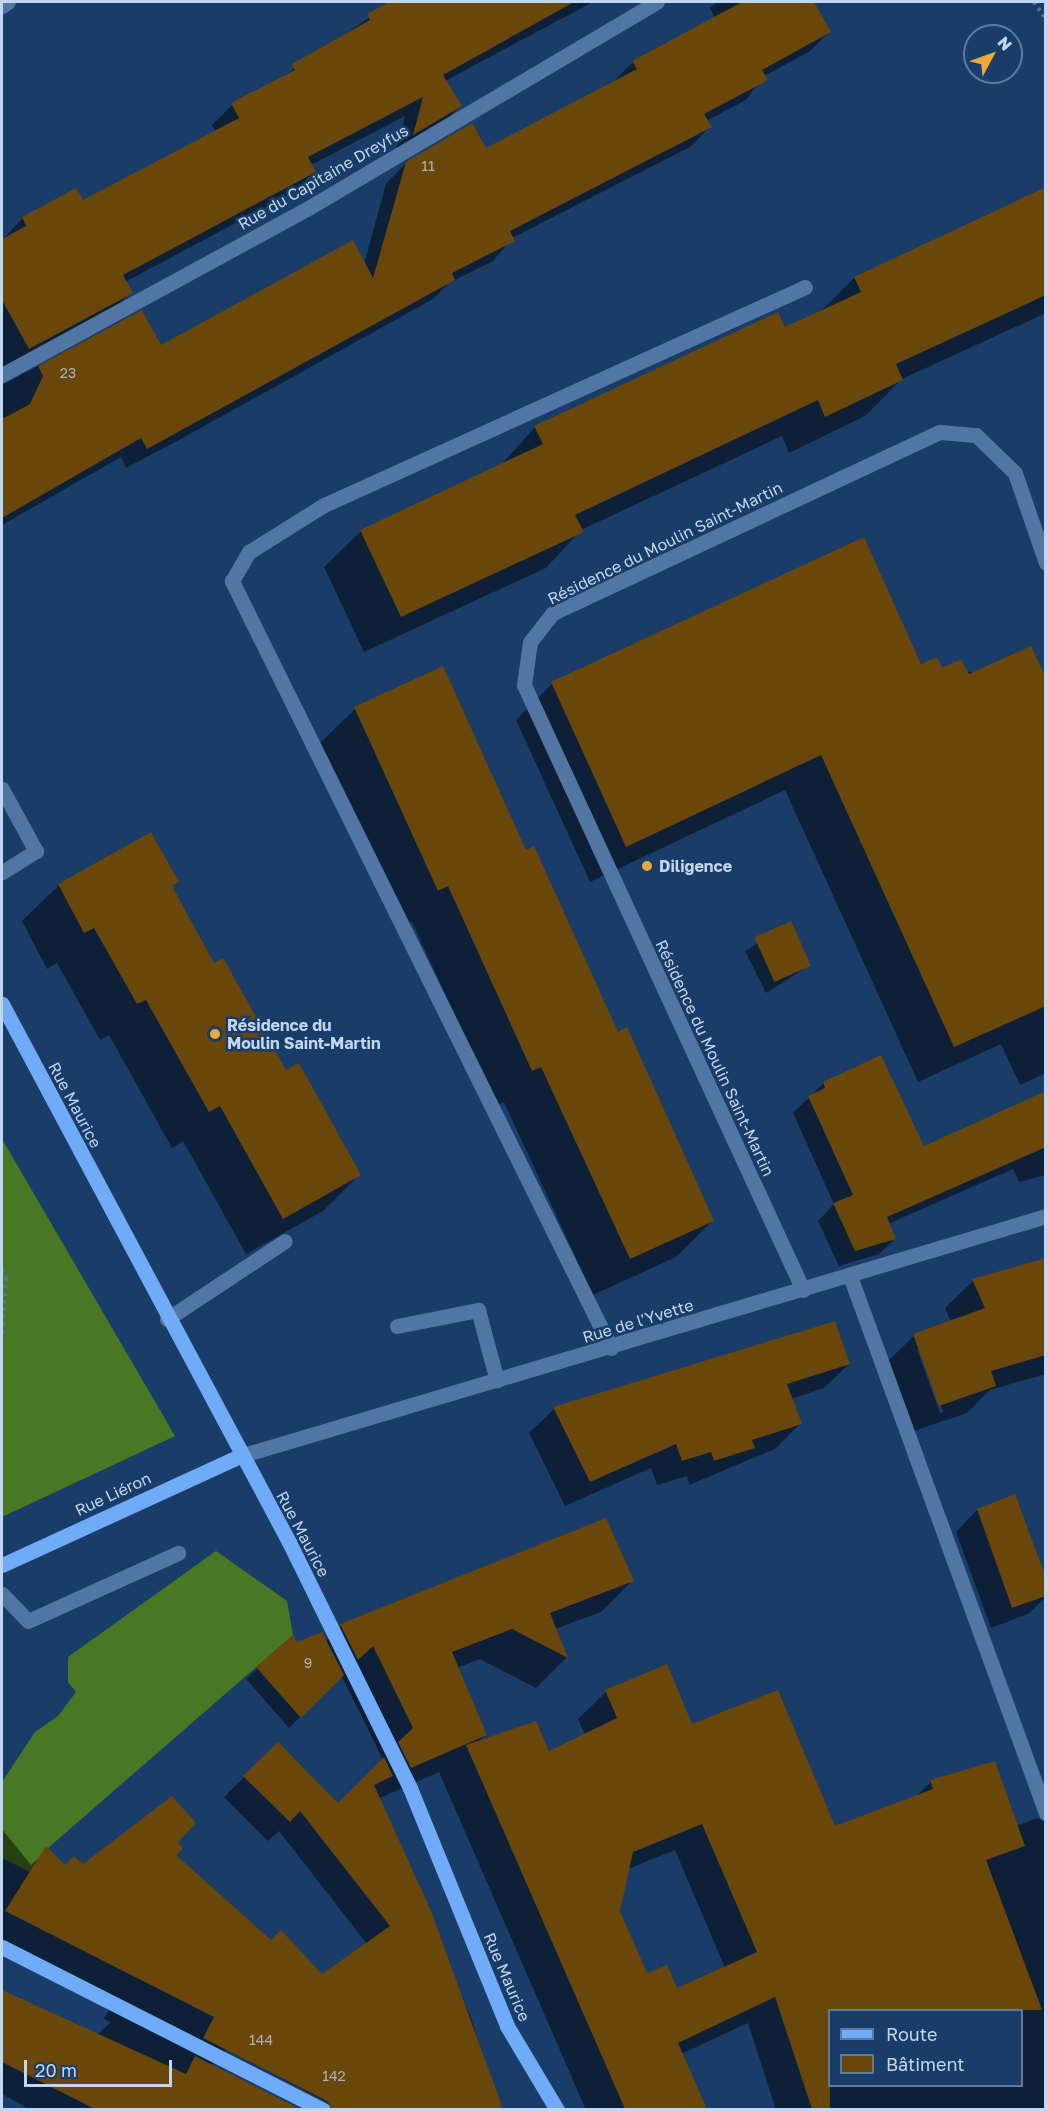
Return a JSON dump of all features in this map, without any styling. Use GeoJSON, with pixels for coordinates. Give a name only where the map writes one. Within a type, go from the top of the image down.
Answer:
{"type":"FeatureCollection","features":[{"type":"Feature","properties":{"kind":"main road","name":"Rue Maurice"},"geometry":{"type":"LineString","coordinates":[[2,1004],[240,1456],[289,1542],[410,1788],[507,2026],[557,2109]]}},
{"type":"Feature","properties":{"kind":"main road","name":"Rue Liéron"},"geometry":{"type":"LineString","coordinates":[[2,1565],[240,1456]]}},
{"type":"Feature","properties":{"kind":"main road"},"geometry":{"type":"LineString","coordinates":[[2,1947],[323,2109]]}},
{"type":"Feature","properties":{"kind":"main road"},"geometry":{"type":"LineString","coordinates":[[548,2093],[548,2109]]}},
{"type":"Feature","properties":{"kind":"street"},"geometry":{"type":"LineString","coordinates":[[2,6],[8,2]]}},
{"type":"Feature","properties":{"kind":"street","name":"Rue du Capitaine Dreyfus"},"geometry":{"type":"LineString","coordinates":[[2,375],[310,207],[657,2]]}},
{"type":"Feature","properties":{"kind":"street"},"geometry":{"type":"LineString","coordinates":[[611,1348],[232,581],[249,552],[324,505],[805,287]]}},
{"type":"Feature","properties":{"kind":"street","name":"Résidence du Moulin Saint-Martin"},"geometry":{"type":"LineString","coordinates":[[802,1290],[524,685],[530,642],[553,613],[940,432],[976,435],[1015,473],[1046,563]]}},
{"type":"Feature","properties":{"kind":"street"},"geometry":{"type":"LineString","coordinates":[[2,789],[36,851],[2,872]]}},
{"type":"Feature","properties":{"kind":"street","name":"Rue de l'Yvette"},"geometry":{"type":"LineString","coordinates":[[240,1456],[611,1348],[1046,1216]]}},
{"type":"Feature","properties":{"kind":"street"},"geometry":{"type":"LineString","coordinates":[[167,1319],[285,1241]]}},
{"type":"Feature","properties":{"kind":"street"},"geometry":{"type":"LineString","coordinates":[[850,1276],[1046,1813]]}},
{"type":"Feature","properties":{"kind":"street"},"geometry":{"type":"LineString","coordinates":[[397,1326],[477,1310],[497,1381]]}},
{"type":"Feature","properties":{"kind":"street"},"geometry":{"type":"LineString","coordinates":[[2,1594],[28,1621],[178,1553]]}},
{"type":"Feature","properties":{"kind":"path"},"geometry":{"type":"LineString","coordinates":[[1034,2],[1046,19]]}},
{"type":"Feature","properties":{"kind":"path"},"geometry":{"type":"LineString","coordinates":[[2,1269],[6,1278],[2,1336]]}},
{"type":"Feature","properties":{"kind":"green space"},"geometry":{"type":"Polygon","coordinates":[[[2,1139],[175,1436],[2,1517],[2,1139]]]}},
{"type":"Feature","properties":{"kind":"green space"},"geometry":{"type":"Polygon","coordinates":[[[216,1551],[287,1601],[293,1635],[48,1848],[30,1872],[2,1858],[2,1782],[35,1732],[58,1716],[76,1692],[68,1682],[68,1657],[216,1551]]]}},
{"type":"Feature","properties":{"kind":"building"},"geometry":{"type":"Polygon","coordinates":[[[389,2],[574,2],[443,75],[462,106],[413,135],[423,97],[308,157],[316,172],[123,275],[133,293],[29,349],[2,300],[2,239],[26,226],[22,217],[76,188],[83,200],[239,118],[231,103],[295,70],[292,64],[370,20],[367,14],[389,2]]]}},
{"type":"Feature","properties":{"kind":"building"},"geometry":{"type":"Polygon","coordinates":[[[742,2],[814,2],[831,32],[762,70],[768,80],[704,114],[712,127],[510,231],[515,241],[452,273],[455,280],[147,449],[141,438],[2,518],[2,419],[30,404],[43,376],[38,366],[142,310],[161,345],[353,240],[373,278],[406,162],[472,123],[486,148],[637,69],[632,61],[742,2]]]}},
{"type":"Feature","properties":{"kind":"building"},"geometry":{"type":"Polygon","coordinates":[[[1046,187],[1046,295],[896,364],[903,380],[825,417],[818,400],[575,515],[584,532],[401,617],[360,530],[543,444],[534,426],[778,312],[785,327],[861,292],[854,277],[1046,187]]]}},
{"type":"Feature","properties":{"kind":"building"},"geometry":{"type":"Polygon","coordinates":[[[864,537],[921,664],[937,657],[942,668],[961,659],[969,674],[1031,646],[1046,678],[1046,1006],[954,1047],[821,755],[626,847],[551,682],[864,537]]]}},
{"type":"Feature","properties":{"kind":"building"},"geometry":{"type":"Polygon","coordinates":[[[443,666],[526,850],[534,846],[618,1032],[627,1027],[714,1221],[630,1259],[541,1067],[532,1071],[448,886],[438,891],[354,707],[443,666]]]}},
{"type":"Feature","properties":{"kind":"building","name":"Résidence du Moulin Saint-Martin"},"geometry":{"type":"Polygon","coordinates":[[[151,832],[179,882],[172,886],[214,963],[223,958],[286,1070],[299,1063],[361,1175],[283,1219],[220,1106],[209,1112],[146,1000],[137,1004],[94,928],[84,933],[58,884],[151,832]]]}},
{"type":"Feature","properties":{"kind":"building"},"geometry":{"type":"Polygon","coordinates":[[[791,921],[811,966],[774,982],[754,937],[791,921]]]}},
{"type":"Feature","properties":{"kind":"building"},"geometry":{"type":"Polygon","coordinates":[[[881,1055],[924,1146],[1046,1091],[1046,1147],[887,1217],[896,1239],[855,1251],[833,1203],[853,1195],[808,1096],[825,1088],[823,1082],[881,1055]]]}},
{"type":"Feature","properties":{"kind":"building"},"geometry":{"type":"Polygon","coordinates":[[[1046,1258],[1046,1355],[991,1371],[996,1386],[939,1406],[913,1334],[985,1308],[972,1279],[1046,1258]]]}},
{"type":"Feature","properties":{"kind":"building"},"geometry":{"type":"Polygon","coordinates":[[[835,1321],[850,1364],[787,1384],[802,1424],[752,1440],[755,1448],[714,1461],[711,1452],[682,1461],[676,1444],[590,1482],[553,1407],[835,1321]]]}},
{"type":"Feature","properties":{"kind":"building"},"geometry":{"type":"Polygon","coordinates":[[[1015,1494],[1046,1578],[1046,1596],[1012,1608],[977,1509],[1015,1494]]]}},
{"type":"Feature","properties":{"kind":"building"},"geometry":{"type":"Polygon","coordinates":[[[606,1518],[634,1581],[550,1613],[568,1658],[512,1629],[452,1652],[487,1735],[411,1768],[398,1742],[413,1728],[373,1646],[358,1660],[340,1624],[606,1518]]]}},
{"type":"Feature","properties":{"kind":"building"},"geometry":{"type":"Polygon","coordinates":[[[322,1632],[344,1675],[301,1718],[256,1667],[293,1635],[297,1642],[322,1632]]]}},
{"type":"Feature","properties":{"kind":"building"},"geometry":{"type":"Polygon","coordinates":[[[667,1664],[692,1724],[778,1690],[835,1826],[933,1789],[930,1780],[995,1761],[1025,1846],[986,1860],[1042,2010],[828,2009],[830,2109],[812,2109],[775,1997],[678,2043],[707,2109],[625,2109],[466,1745],[536,1721],[549,1751],[617,1718],[605,1690],[667,1664]],[[702,1824],[633,1852],[620,1911],[647,1973],[667,1965],[677,1988],[757,1952],[702,1824]]]}},
{"type":"Feature","properties":{"kind":"building"},"geometry":{"type":"Polygon","coordinates":[[[278,1742],[338,1803],[384,1757],[393,1776],[374,1785],[431,1911],[503,2109],[333,2109],[327,2101],[203,2038],[214,2017],[5,1911],[46,1846],[65,1865],[74,1856],[83,1864],[172,1796],[196,1823],[178,1842],[183,1849],[176,1855],[271,1940],[281,1930],[322,1974],[390,1926],[300,1811],[290,1822],[243,1776],[278,1742]]]}},
{"type":"Feature","properties":{"kind":"building"},"geometry":{"type":"Polygon","coordinates":[[[2,1990],[186,2074],[195,2056],[300,2109],[95,2109],[2,2062],[2,1990]]]}},
{"type":"Feature","properties":{"kind":"place","name":"Diligence"},"geometry":{"type":"Point","coordinates":[647,866]}},
{"type":"Feature","properties":{"kind":"place","name":"Résidence du Moulin Saint-Martin"},"geometry":{"type":"Point","coordinates":[215,1034]}}]}
